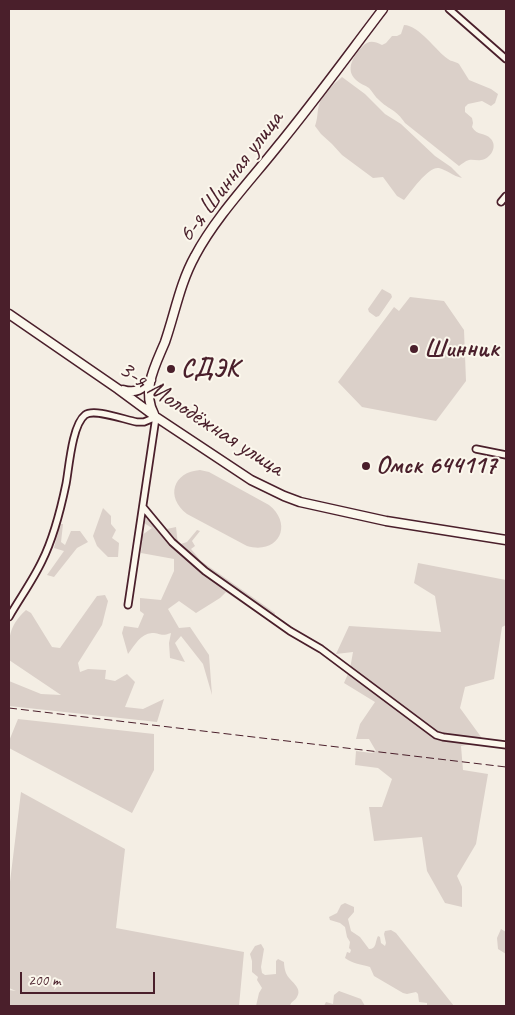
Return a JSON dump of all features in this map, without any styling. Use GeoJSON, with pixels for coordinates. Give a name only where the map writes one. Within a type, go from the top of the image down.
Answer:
{"type":"FeatureCollection","features":[{"type":"Feature","properties":{"kind":"main road","name":"6-я Шинная улица"},"geometry":{"type":"LineString","coordinates":[[156,418],[149,402],[151,380],[168,333],[182,285],[201,245],[383,9]]}},
{"type":"Feature","properties":{"kind":"main road","name":"3-я Молодёжная улица"},"geometry":{"type":"LineString","coordinates":[[9,314],[118,389],[156,418],[251,480],[284,496],[300,502],[386,521],[506,540]]}},
{"type":"Feature","properties":{"kind":"main road"},"geometry":{"type":"LineString","coordinates":[[118,389],[130,392],[138,391],[151,380]]}},
{"type":"Feature","properties":{"kind":"street"},"geometry":{"type":"LineString","coordinates":[[449,9],[506,59]]}},
{"type":"Feature","properties":{"kind":"street"},"geometry":{"type":"LineString","coordinates":[[501,202],[506,196]]}},
{"type":"Feature","properties":{"kind":"street"},"geometry":{"type":"LineString","coordinates":[[9,617],[36,573],[48,548],[64,490],[77,430],[86,414],[93,412],[137,422],[156,418],[128,605]]}},
{"type":"Feature","properties":{"kind":"street"},"geometry":{"type":"LineString","coordinates":[[476,449],[506,455]]}},
{"type":"Feature","properties":{"kind":"street"},"geometry":{"type":"LineString","coordinates":[[143,507],[172,542],[205,571],[290,631],[321,649],[436,735],[506,745]]}},
{"type":"Feature","properties":{"kind":"shaded area"},"geometry":{"type":"Polygon","coordinates":[[[404,25],[416,29],[449,60],[459,64],[469,80],[498,94],[495,103],[491,106],[482,101],[468,104],[465,107],[465,112],[472,118],[474,130],[486,135],[493,142],[492,152],[484,159],[469,160],[459,166],[405,123],[399,115],[353,76],[351,72],[352,63],[362,47],[369,42],[382,45],[386,43],[392,36],[401,34],[404,25]]]}},
{"type":"Feature","properties":{"kind":"shaded area"},"geometry":{"type":"Polygon","coordinates":[[[342,77],[365,94],[385,114],[401,124],[462,178],[435,168],[425,175],[404,200],[397,196],[383,177],[373,178],[342,155],[315,126],[319,105],[323,97],[342,77]]]}},
{"type":"Feature","properties":{"kind":"shaded area"},"geometry":{"type":"Polygon","coordinates":[[[382,289],[391,294],[392,297],[379,316],[376,317],[368,309],[382,289]]]}},
{"type":"Feature","properties":{"kind":"shaded area","name":"Шинник"},"geometry":{"type":"Polygon","coordinates":[[[410,297],[444,301],[464,330],[466,381],[436,421],[362,407],[338,382],[394,307],[399,311],[410,297]]]}},
{"type":"Feature","properties":{"kind":"shaded area"},"geometry":{"type":"Polygon","coordinates":[[[200,470],[209,472],[269,505],[277,513],[280,521],[281,529],[279,536],[274,542],[258,548],[247,546],[187,514],[176,500],[175,486],[183,475],[200,470]]]}},
{"type":"Feature","properties":{"kind":"shaded area"},"geometry":{"type":"Polygon","coordinates":[[[103,508],[111,516],[111,524],[116,530],[112,538],[119,543],[118,557],[108,557],[97,546],[93,536],[103,508]]]}},
{"type":"Feature","properties":{"kind":"shaded area"},"geometry":{"type":"Polygon","coordinates":[[[151,511],[162,530],[176,527],[178,545],[187,542],[197,530],[200,531],[192,541],[195,546],[191,549],[201,561],[275,613],[273,624],[226,592],[196,613],[179,601],[168,609],[179,628],[190,627],[209,655],[212,695],[203,664],[181,636],[175,643],[185,662],[170,658],[169,643],[171,633],[144,635],[128,654],[122,633],[124,626],[138,628],[144,614],[140,611],[140,598],[161,600],[174,571],[174,559],[141,553],[142,535],[152,528],[144,523],[151,511]]]}},
{"type":"Feature","properties":{"kind":"shaded area"},"geometry":{"type":"Polygon","coordinates":[[[60,524],[63,524],[61,542],[65,545],[71,531],[80,531],[88,542],[77,548],[54,577],[47,575],[64,551],[54,548],[60,524]]]}},
{"type":"Feature","properties":{"kind":"shaded area"},"geometry":{"type":"Polygon","coordinates":[[[418,563],[506,580],[506,625],[502,627],[494,679],[465,687],[460,708],[484,741],[461,746],[463,770],[488,774],[476,844],[457,876],[462,887],[462,907],[445,903],[427,871],[422,837],[374,841],[369,807],[382,807],[392,779],[378,768],[355,765],[356,751],[372,753],[376,751],[369,739],[356,739],[360,724],[375,702],[344,683],[350,669],[353,652],[336,654],[349,626],[441,632],[435,596],[414,583],[418,563]]]}},
{"type":"Feature","properties":{"kind":"shaded area"},"geometry":{"type":"Polygon","coordinates":[[[105,595],[108,601],[102,625],[78,663],[80,672],[88,669],[106,670],[105,679],[115,681],[127,674],[135,682],[125,707],[143,709],[164,699],[157,722],[9,706],[9,681],[41,694],[61,695],[9,660],[11,633],[20,616],[26,610],[31,613],[52,647],[60,648],[97,596],[105,595]]]}},
{"type":"Feature","properties":{"kind":"shaded area"},"geometry":{"type":"Polygon","coordinates":[[[18,719],[154,734],[154,770],[132,813],[9,748],[9,741],[18,719]]]}},
{"type":"Feature","properties":{"kind":"shaded area"},"geometry":{"type":"Polygon","coordinates":[[[21,792],[125,849],[116,928],[244,952],[239,1006],[9,1006],[9,990],[16,991],[9,988],[9,890],[21,792]]]}},
{"type":"Feature","properties":{"kind":"shaded area"},"geometry":{"type":"Polygon","coordinates":[[[345,903],[354,907],[354,912],[348,919],[351,931],[360,937],[369,949],[375,946],[378,936],[381,943],[385,946],[385,931],[391,930],[396,933],[454,1006],[427,1006],[427,1003],[419,1002],[416,992],[403,993],[374,976],[370,967],[354,963],[345,958],[347,952],[350,953],[351,950],[345,927],[340,923],[330,920],[329,917],[337,913],[341,905],[345,903]]]}},
{"type":"Feature","properties":{"kind":"shaded area"},"geometry":{"type":"Polygon","coordinates":[[[501,929],[506,932],[506,954],[498,949],[497,938],[501,929]]]}},
{"type":"Feature","properties":{"kind":"shaded area"},"geometry":{"type":"Polygon","coordinates":[[[261,944],[264,949],[262,973],[265,975],[276,974],[276,961],[278,959],[284,962],[286,974],[297,988],[298,994],[290,1006],[256,1006],[262,988],[257,980],[258,977],[252,972],[250,954],[255,946],[261,944]]]}},
{"type":"Feature","properties":{"kind":"shaded area"},"geometry":{"type":"Polygon","coordinates":[[[339,991],[361,999],[365,1006],[324,1006],[326,1002],[333,1004],[334,995],[339,991]]]}},
{"type":"Feature","properties":{"kind":"railway"},"geometry":{"type":"LineString","coordinates":[[9,708],[506,767]]}},
{"type":"Feature","properties":{"kind":"place","name":"Шинник"},"geometry":{"type":"Point","coordinates":[414,349]}},
{"type":"Feature","properties":{"kind":"place","name":"СДЭК"},"geometry":{"type":"Point","coordinates":[171,369]}},
{"type":"Feature","properties":{"kind":"place","name":"Омск 644117"},"geometry":{"type":"Point","coordinates":[366,466]}}]}
